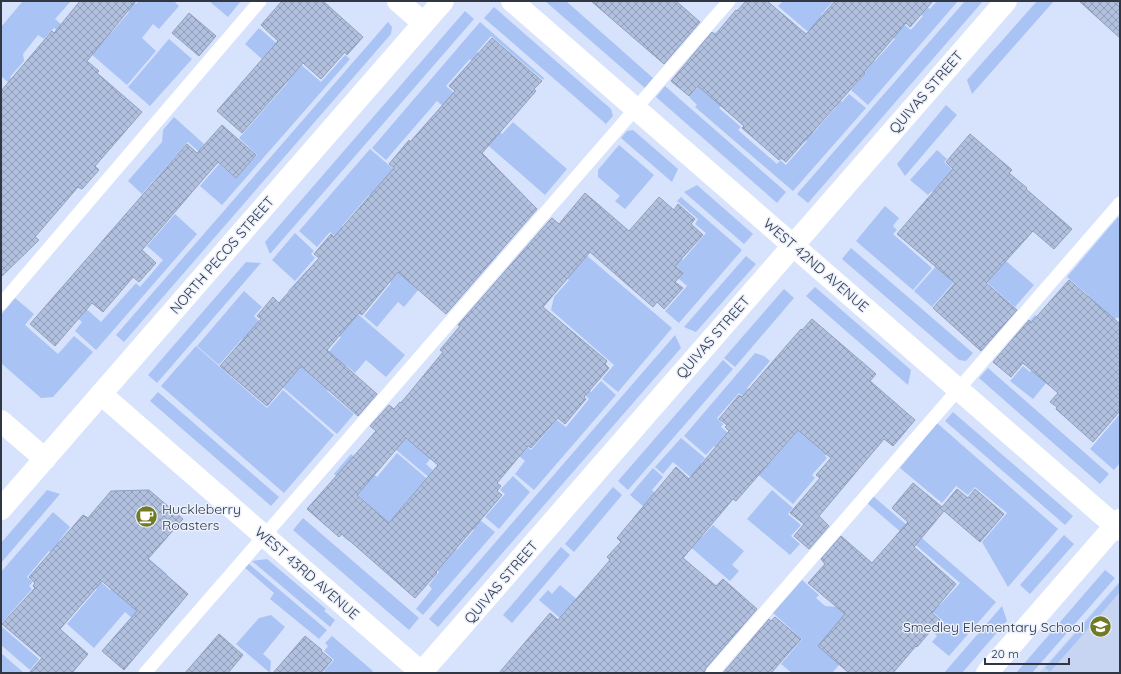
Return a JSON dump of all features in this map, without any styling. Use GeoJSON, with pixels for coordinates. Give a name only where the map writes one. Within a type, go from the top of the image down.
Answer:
{"type":"FeatureCollection","features":[{"type":"Feature","properties":{"kind":"street"},"geometry":{"type":"LineString","coordinates":[[398,1],[423,23]]}},
{"type":"Feature","properties":{"kind":"street","name":"NORTH PECOS STREET"},"geometry":{"type":"LineString","coordinates":[[1,509],[443,1]]}},
{"type":"Feature","properties":{"kind":"street","name":"WEST 42ND AVENUE"},"geometry":{"type":"LineString","coordinates":[[512,1],[958,389],[1118,525]]}},
{"type":"Feature","properties":{"kind":"street","name":"QUIVAS STREET"},"geometry":{"type":"LineString","coordinates":[[422,673],[1006,1]]}},
{"type":"Feature","properties":{"kind":"street","name":"WEST 43RD AVENUE"},"geometry":{"type":"LineString","coordinates":[[101,394],[422,673]]}},
{"type":"Feature","properties":{"kind":"street"},"geometry":{"type":"LineString","coordinates":[[1,421],[45,459]]}},
{"type":"Feature","properties":{"kind":"street"},"geometry":{"type":"LineString","coordinates":[[986,673],[1118,525]]}},
{"type":"Feature","properties":{"kind":"lane"},"geometry":{"type":"LineString","coordinates":[[1,304],[260,1]]}},
{"type":"Feature","properties":{"kind":"lane"},"geometry":{"type":"LineString","coordinates":[[145,673],[728,1]]}},
{"type":"Feature","properties":{"kind":"lane"},"geometry":{"type":"LineString","coordinates":[[712,673],[1120,203]]}},
{"type":"Feature","properties":{"kind":"shaded area"},"geometry":{"type":"Polygon","coordinates":[[[23,1],[71,1],[55,19],[84,44],[80,50],[54,28],[44,39],[38,35],[23,54],[24,61],[10,77],[57,118],[54,122],[1,76],[1,27],[23,1]]]}},
{"type":"Feature","properties":{"kind":"shaded area"},"geometry":{"type":"Polygon","coordinates":[[[132,1],[136,4],[139,1],[174,1],[179,6],[159,29],[153,24],[142,38],[156,51],[127,85],[83,47],[101,25],[111,33],[129,12],[123,6],[132,1]]]}},
{"type":"Feature","properties":{"kind":"shaded area"},"geometry":{"type":"Polygon","coordinates":[[[209,1],[241,1],[228,17],[209,1]]]}},
{"type":"Feature","properties":{"kind":"shaded area"},"geometry":{"type":"Polygon","coordinates":[[[545,1],[566,1],[653,78],[645,88],[545,1]]]}},
{"type":"Feature","properties":{"kind":"shaded area"},"geometry":{"type":"Polygon","coordinates":[[[783,1],[833,1],[821,15],[829,23],[807,31],[778,6],[783,1]]]}},
{"type":"Feature","properties":{"kind":"shaded area"},"geometry":{"type":"Polygon","coordinates":[[[937,1],[958,1],[868,105],[851,90],[866,72],[823,34],[869,56],[875,61],[895,39],[888,32],[893,23],[901,29],[905,25],[911,30],[923,16],[918,12],[924,4],[930,9],[937,1]]]}},
{"type":"Feature","properties":{"kind":"shaded area"},"geometry":{"type":"Polygon","coordinates":[[[965,1],[983,1],[808,203],[797,194],[965,1]]]}},
{"type":"Feature","properties":{"kind":"shaded area"},"geometry":{"type":"Polygon","coordinates":[[[1037,1],[1054,1],[972,94],[967,80],[1037,1]]]}},
{"type":"Feature","properties":{"kind":"shaded area"},"geometry":{"type":"Polygon","coordinates":[[[494,7],[611,109],[613,116],[606,124],[484,18],[494,7]]]}},
{"type":"Feature","properties":{"kind":"shaded area"},"geometry":{"type":"Polygon","coordinates":[[[465,11],[474,19],[270,254],[265,242],[465,11]]]}},
{"type":"Feature","properties":{"kind":"shaded area"},"geometry":{"type":"Polygon","coordinates":[[[779,11],[804,33],[786,54],[842,102],[849,94],[866,108],[793,191],[695,107],[697,105],[689,97],[704,80],[726,99],[719,108],[741,127],[738,130],[777,164],[780,160],[786,165],[807,141],[801,136],[808,128],[813,133],[836,107],[780,58],[708,74],[689,58],[692,56],[709,70],[705,44],[714,32],[738,52],[762,31],[779,11]]]}},
{"type":"Feature","properties":{"kind":"shaded area"},"geometry":{"type":"Polygon","coordinates":[[[388,22],[392,27],[391,34],[124,342],[116,335],[388,22]]]}},
{"type":"Feature","properties":{"kind":"shaded area"},"geometry":{"type":"Polygon","coordinates":[[[480,22],[544,78],[543,80],[491,36],[477,52],[502,73],[495,81],[470,59],[446,86],[502,134],[513,122],[567,169],[545,195],[437,101],[386,160],[372,148],[480,22]]]}},
{"type":"Feature","properties":{"kind":"shaded area"},"geometry":{"type":"Polygon","coordinates":[[[259,28],[321,82],[345,55],[350,59],[222,205],[200,186],[219,164],[236,178],[257,155],[239,138],[288,82],[245,44],[259,28]]]}},
{"type":"Feature","properties":{"kind":"shaded area"},"geometry":{"type":"Polygon","coordinates":[[[169,39],[192,59],[150,106],[128,87],[169,39]]]}},
{"type":"Feature","properties":{"kind":"shaded area"},"geometry":{"type":"Polygon","coordinates":[[[665,86],[786,192],[777,203],[656,97],[665,86]]]}},
{"type":"Feature","properties":{"kind":"shaded area"},"geometry":{"type":"Polygon","coordinates":[[[946,105],[957,115],[905,176],[897,164],[946,105]]]}},
{"type":"Feature","properties":{"kind":"shaded area"},"geometry":{"type":"Polygon","coordinates":[[[174,117],[204,144],[201,148],[218,163],[215,166],[188,142],[142,194],[128,181],[162,142],[163,130],[174,117]]]}},
{"type":"Feature","properties":{"kind":"shaded area"},"geometry":{"type":"Polygon","coordinates":[[[633,130],[678,169],[672,182],[621,138],[627,131],[633,130]]]}},
{"type":"Feature","properties":{"kind":"shaded area"},"geometry":{"type":"Polygon","coordinates":[[[619,145],[654,175],[625,209],[615,201],[620,196],[598,177],[598,170],[619,145]]]}},
{"type":"Feature","properties":{"kind":"shaded area"},"geometry":{"type":"Polygon","coordinates":[[[370,149],[432,202],[469,281],[369,195],[342,226],[387,265],[379,275],[330,232],[317,247],[299,231],[370,149]]]}},
{"type":"Feature","properties":{"kind":"shaded area"},"geometry":{"type":"Polygon","coordinates":[[[937,150],[947,159],[944,162],[989,201],[969,223],[932,191],[928,195],[910,180],[937,150]]]}},
{"type":"Feature","properties":{"kind":"shaded area"},"geometry":{"type":"Polygon","coordinates":[[[697,185],[753,234],[744,244],[684,192],[697,185]]]}},
{"type":"Feature","properties":{"kind":"shaded area"},"geometry":{"type":"Polygon","coordinates":[[[681,197],[742,250],[679,323],[665,311],[687,286],[678,278],[683,272],[637,232],[642,225],[683,260],[706,233],[695,224],[698,219],[677,201],[681,197]]]}},
{"type":"Feature","properties":{"kind":"shaded area"},"geometry":{"type":"Polygon","coordinates":[[[885,206],[899,218],[893,226],[897,230],[893,234],[932,268],[913,290],[856,241],[885,206]]]}},
{"type":"Feature","properties":{"kind":"shaded area"},"geometry":{"type":"Polygon","coordinates":[[[175,214],[197,234],[96,350],[75,331],[82,322],[61,304],[70,294],[101,322],[136,283],[140,287],[163,260],[147,246],[175,214]]]}},
{"type":"Feature","properties":{"kind":"shaded area"},"geometry":{"type":"Polygon","coordinates":[[[1118,217],[1120,219],[1120,319],[1117,317],[1100,337],[1120,354],[1120,362],[1105,350],[1103,352],[1095,346],[1073,373],[1022,330],[1035,315],[1057,333],[1089,296],[1067,277],[1118,217]]]}},
{"type":"Feature","properties":{"kind":"shaded area"},"geometry":{"type":"Polygon","coordinates":[[[295,233],[314,251],[311,254],[315,258],[295,281],[272,260],[295,233]]]}},
{"type":"Feature","properties":{"kind":"shaded area"},"geometry":{"type":"Polygon","coordinates":[[[963,236],[983,241],[1034,285],[1015,307],[968,266],[932,307],[914,291],[963,236]]]}},
{"type":"Feature","properties":{"kind":"shaded area"},"geometry":{"type":"Polygon","coordinates":[[[572,243],[672,328],[618,392],[602,379],[614,365],[551,310],[554,297],[569,280],[560,272],[572,243]]]}},
{"type":"Feature","properties":{"kind":"shaded area"},"geometry":{"type":"Polygon","coordinates":[[[851,248],[973,353],[966,361],[959,360],[842,259],[851,248]]]}},
{"type":"Feature","properties":{"kind":"shaded area"},"geometry":{"type":"Polygon","coordinates":[[[746,256],[756,264],[696,332],[684,327],[746,256]]]}},
{"type":"Feature","properties":{"kind":"shaded area"},"geometry":{"type":"Polygon","coordinates":[[[396,258],[440,264],[404,307],[398,302],[377,327],[364,316],[391,283],[382,275],[396,258]]]}},
{"type":"Feature","properties":{"kind":"shaded area"},"geometry":{"type":"Polygon","coordinates":[[[246,262],[261,263],[157,383],[148,375],[246,262]]]}},
{"type":"Feature","properties":{"kind":"shaded area"},"geometry":{"type":"Polygon","coordinates":[[[307,270],[405,355],[386,377],[366,360],[355,373],[347,366],[339,366],[326,355],[341,337],[288,291],[307,270]]]}},
{"type":"Feature","properties":{"kind":"shaded area"},"geometry":{"type":"Polygon","coordinates":[[[815,287],[911,370],[908,385],[806,296],[815,287]]]}},
{"type":"Feature","properties":{"kind":"shaded area"},"geometry":{"type":"Polygon","coordinates":[[[784,289],[794,298],[735,367],[724,358],[784,289]]]}},
{"type":"Feature","properties":{"kind":"shaded area"},"geometry":{"type":"Polygon","coordinates":[[[244,291],[262,307],[254,316],[260,322],[340,376],[327,391],[354,414],[337,434],[278,383],[284,376],[242,339],[219,365],[197,346],[244,291]]]}},
{"type":"Feature","properties":{"kind":"shaded area"},"geometry":{"type":"Polygon","coordinates":[[[15,298],[34,314],[25,325],[58,354],[74,336],[93,352],[53,397],[41,398],[1,363],[1,315],[15,298]]]}},
{"type":"Feature","properties":{"kind":"shaded area"},"geometry":{"type":"Polygon","coordinates":[[[675,335],[681,348],[438,627],[429,619],[675,335]]]}},
{"type":"Feature","properties":{"kind":"shaded area"},"geometry":{"type":"Polygon","coordinates":[[[196,346],[267,408],[283,390],[334,435],[284,493],[161,386],[196,346]]]}},
{"type":"Feature","properties":{"kind":"shaded area"},"geometry":{"type":"Polygon","coordinates":[[[755,353],[764,356],[770,361],[747,388],[787,422],[739,393],[717,418],[723,424],[721,427],[758,458],[720,452],[714,446],[706,455],[684,436],[755,353]]]}},
{"type":"Feature","properties":{"kind":"shaded area"},"geometry":{"type":"Polygon","coordinates":[[[1047,353],[1047,382],[1033,399],[1010,381],[1023,366],[1030,372],[1047,353]]]}},
{"type":"Feature","properties":{"kind":"shaded area"},"geometry":{"type":"Polygon","coordinates":[[[723,360],[733,369],[628,490],[618,481],[723,360]]]}},
{"type":"Feature","properties":{"kind":"shaded area"},"geometry":{"type":"Polygon","coordinates":[[[988,368],[1109,474],[1100,484],[979,378],[988,368]]]}},
{"type":"Feature","properties":{"kind":"shaded area"},"geometry":{"type":"Polygon","coordinates":[[[601,381],[616,395],[534,490],[515,474],[525,461],[479,421],[486,412],[531,450],[557,420],[566,427],[589,399],[583,393],[587,389],[591,392],[601,381]]]}},
{"type":"Feature","properties":{"kind":"shaded area"},"geometry":{"type":"Polygon","coordinates":[[[158,392],[279,497],[271,506],[150,401],[158,392]]]}},
{"type":"Feature","properties":{"kind":"shaded area"},"geometry":{"type":"Polygon","coordinates":[[[407,395],[432,416],[468,414],[426,464],[437,474],[432,480],[375,432],[384,421],[407,440],[423,421],[401,402],[407,395]]]}},
{"type":"Feature","properties":{"kind":"shaded area"},"geometry":{"type":"Polygon","coordinates":[[[953,412],[1073,516],[1065,525],[945,421],[953,412]]]}},
{"type":"Feature","properties":{"kind":"shaded area"},"geometry":{"type":"Polygon","coordinates":[[[1120,414],[1120,463],[1114,470],[1090,449],[1120,414]]]}},
{"type":"Feature","properties":{"kind":"shaded area"},"geometry":{"type":"Polygon","coordinates":[[[789,422],[837,441],[825,456],[827,458],[812,475],[815,478],[793,504],[754,471],[762,455],[771,462],[793,436],[789,422]]]}},
{"type":"Feature","properties":{"kind":"shaded area"},"geometry":{"type":"Polygon","coordinates":[[[937,423],[1058,529],[1008,587],[982,542],[1007,513],[975,487],[968,495],[956,486],[942,503],[900,468],[937,423]]]}},
{"type":"Feature","properties":{"kind":"shaded area"},"geometry":{"type":"Polygon","coordinates":[[[681,438],[705,458],[701,463],[707,469],[722,504],[673,462],[663,474],[655,467],[681,438]]]}},
{"type":"Feature","properties":{"kind":"shaded area"},"geometry":{"type":"Polygon","coordinates":[[[397,453],[439,489],[429,491],[421,485],[401,508],[413,519],[398,537],[373,516],[350,542],[342,536],[368,504],[334,474],[351,454],[377,477],[397,453]]]}},
{"type":"Feature","properties":{"kind":"shaded area"},"geometry":{"type":"Polygon","coordinates":[[[653,468],[663,477],[652,490],[661,499],[660,501],[702,537],[713,525],[744,551],[732,565],[739,571],[730,581],[630,495],[653,468]]]}},
{"type":"Feature","properties":{"kind":"shaded area"},"geometry":{"type":"Polygon","coordinates":[[[513,476],[530,492],[499,529],[485,517],[505,494],[500,490],[513,476]]]}},
{"type":"Feature","properties":{"kind":"shaded area"},"geometry":{"type":"Polygon","coordinates":[[[613,487],[622,495],[574,552],[565,544],[613,487]]]}},
{"type":"Feature","properties":{"kind":"shaded area"},"geometry":{"type":"Polygon","coordinates":[[[47,490],[60,494],[1,563],[1,543],[47,490]]]}},
{"type":"Feature","properties":{"kind":"shaded area"},"geometry":{"type":"Polygon","coordinates":[[[772,490],[793,508],[788,514],[801,525],[791,536],[800,544],[790,555],[747,519],[772,490]]]}},
{"type":"Feature","properties":{"kind":"shaded area"},"geometry":{"type":"Polygon","coordinates":[[[873,496],[996,602],[949,656],[932,642],[937,636],[932,631],[942,620],[929,609],[935,601],[940,605],[960,583],[867,503],[873,496]]]}},
{"type":"Feature","properties":{"kind":"shaded area"},"geometry":{"type":"Polygon","coordinates":[[[53,512],[70,527],[59,541],[65,546],[55,556],[49,551],[27,577],[33,582],[29,586],[32,589],[1,624],[1,572],[53,512]]]}},
{"type":"Feature","properties":{"kind":"shaded area"},"geometry":{"type":"Polygon","coordinates":[[[475,516],[495,532],[423,615],[416,609],[432,589],[429,585],[439,572],[399,538],[450,544],[457,550],[474,530],[468,524],[475,516]]]}},
{"type":"Feature","properties":{"kind":"shaded area"},"geometry":{"type":"Polygon","coordinates":[[[303,518],[419,618],[409,630],[293,530],[303,518]]]}},
{"type":"Feature","properties":{"kind":"shaded area"},"geometry":{"type":"Polygon","coordinates":[[[1064,535],[1074,544],[1030,594],[1020,585],[1064,535]]]}},
{"type":"Feature","properties":{"kind":"shaded area"},"geometry":{"type":"Polygon","coordinates":[[[133,545],[167,574],[141,604],[152,635],[125,612],[94,648],[67,624],[97,589],[61,557],[66,551],[110,590],[139,556],[133,545]]]}},
{"type":"Feature","properties":{"kind":"shaded area"},"geometry":{"type":"Polygon","coordinates":[[[561,547],[570,555],[512,623],[503,615],[561,547]]]}},
{"type":"Feature","properties":{"kind":"shaded area"},"geometry":{"type":"Polygon","coordinates":[[[267,559],[326,609],[324,611],[335,620],[330,627],[252,561],[267,559]]]}},
{"type":"Feature","properties":{"kind":"shaded area"},"geometry":{"type":"Polygon","coordinates":[[[249,564],[327,630],[319,639],[270,599],[274,593],[245,568],[249,564]]]}},
{"type":"Feature","properties":{"kind":"shaded area"},"geometry":{"type":"Polygon","coordinates":[[[1105,570],[1115,578],[1032,673],[1016,673],[1105,570]]]}},
{"type":"Feature","properties":{"kind":"shaded area"},"geometry":{"type":"Polygon","coordinates":[[[802,580],[819,595],[816,598],[825,606],[855,608],[846,657],[832,673],[792,673],[781,664],[802,639],[773,613],[802,580]]]}},
{"type":"Feature","properties":{"kind":"shaded area","name":"Smedley Elementary School"},"geometry":{"type":"Polygon","coordinates":[[[1120,581],[1120,673],[1039,673],[1120,581]]]}},
{"type":"Feature","properties":{"kind":"shaded area"},"geometry":{"type":"Polygon","coordinates":[[[1120,582],[1120,592],[1050,672],[1045,668],[1120,582]]]}},
{"type":"Feature","properties":{"kind":"shaded area"},"geometry":{"type":"Polygon","coordinates":[[[560,585],[650,661],[604,656],[539,600],[548,590],[552,594],[560,585]]]}},
{"type":"Feature","properties":{"kind":"shaded area"},"geometry":{"type":"Polygon","coordinates":[[[1002,606],[1007,621],[962,673],[944,673],[1002,606]]]}},
{"type":"Feature","properties":{"kind":"shaded area"},"geometry":{"type":"Polygon","coordinates":[[[271,615],[285,627],[263,654],[271,661],[270,673],[236,644],[259,618],[271,615]]]}},
{"type":"Feature","properties":{"kind":"shaded area"},"geometry":{"type":"Polygon","coordinates":[[[1,626],[39,659],[30,670],[1,645],[1,626]]]}},
{"type":"Feature","properties":{"kind":"shaded area"},"geometry":{"type":"Polygon","coordinates":[[[332,636],[373,671],[371,673],[326,673],[324,671],[334,660],[324,651],[328,646],[325,643],[332,636]]]}},
{"type":"Feature","properties":{"kind":"shaded area"},"geometry":{"type":"Polygon","coordinates":[[[1,653],[24,673],[1,673],[1,653]]]}},
{"type":"Feature","properties":{"kind":"building"},"geometry":{"type":"Polygon","coordinates":[[[80,1],[136,1],[87,61],[99,71],[97,73],[142,112],[95,166],[99,170],[82,189],[78,187],[35,237],[39,240],[1,277],[1,91],[52,31],[54,33],[80,1]]]}},
{"type":"Feature","properties":{"kind":"building"},"geometry":{"type":"Polygon","coordinates":[[[282,1],[323,1],[363,37],[347,55],[345,52],[321,79],[303,63],[242,133],[217,111],[278,41],[261,25],[282,1]]]}},
{"type":"Feature","properties":{"kind":"building"},"geometry":{"type":"Polygon","coordinates":[[[591,1],[676,1],[700,22],[664,64],[591,1]]]}},
{"type":"Feature","properties":{"kind":"building"},"geometry":{"type":"Polygon","coordinates":[[[746,1],[767,1],[806,34],[835,1],[933,1],[910,27],[906,23],[864,72],[865,73],[786,162],[781,158],[779,160],[742,128],[744,126],[698,86],[689,96],[671,81],[712,32],[715,35],[736,10],[737,11],[746,1]]]}},
{"type":"Feature","properties":{"kind":"building"},"geometry":{"type":"Polygon","coordinates":[[[1079,1],[1120,1],[1120,38],[1079,1]]]}},
{"type":"Feature","properties":{"kind":"building"},"geometry":{"type":"Polygon","coordinates":[[[189,13],[216,36],[199,56],[172,33],[189,13]]]}},
{"type":"Feature","properties":{"kind":"building"},"geometry":{"type":"Polygon","coordinates":[[[492,38],[542,81],[534,89],[536,91],[482,153],[537,209],[446,314],[398,272],[362,315],[359,313],[327,350],[377,394],[358,416],[301,366],[267,406],[220,366],[261,319],[257,316],[273,297],[279,303],[319,258],[314,254],[331,234],[334,237],[394,168],[389,164],[409,140],[410,142],[455,91],[449,86],[492,38]]]}},
{"type":"Feature","properties":{"kind":"building"},"geometry":{"type":"Polygon","coordinates":[[[222,125],[256,155],[236,178],[218,162],[142,250],[156,263],[139,282],[133,277],[103,312],[92,303],[55,346],[30,324],[187,144],[197,153],[222,125]]]}},
{"type":"Feature","properties":{"kind":"building"},"geometry":{"type":"Polygon","coordinates":[[[970,134],[1012,170],[1009,173],[1072,229],[1054,249],[1033,231],[986,283],[1017,310],[981,351],[933,308],[955,283],[897,234],[953,169],[946,162],[970,134]]]}},
{"type":"Feature","properties":{"kind":"building"},"geometry":{"type":"Polygon","coordinates":[[[585,193],[629,231],[659,197],[674,210],[678,204],[695,219],[691,224],[703,235],[675,266],[683,273],[675,282],[683,288],[664,309],[657,302],[653,307],[590,252],[543,307],[607,361],[605,364],[609,368],[584,397],[586,399],[565,424],[558,418],[531,448],[528,446],[497,483],[501,486],[497,491],[502,495],[415,598],[342,534],[339,537],[307,509],[376,431],[370,426],[389,405],[394,409],[400,402],[401,403],[443,352],[440,350],[460,326],[458,325],[549,221],[552,218],[559,224],[585,193]],[[406,438],[357,495],[389,523],[438,465],[406,438]]]}},
{"type":"Feature","properties":{"kind":"building"},"geometry":{"type":"Polygon","coordinates":[[[1069,280],[1120,324],[1120,411],[1093,442],[1050,402],[1058,393],[1023,363],[1011,377],[993,362],[1029,320],[1031,323],[1069,280]]]}},
{"type":"Feature","properties":{"kind":"building"},"geometry":{"type":"Polygon","coordinates":[[[812,319],[876,374],[870,381],[915,420],[893,446],[884,439],[819,516],[829,526],[809,549],[794,536],[804,524],[790,513],[820,478],[816,475],[831,458],[798,430],[736,501],[733,499],[683,558],[716,586],[723,579],[757,609],[706,668],[704,673],[499,673],[550,613],[558,620],[610,560],[607,557],[621,542],[617,538],[676,467],[689,479],[729,431],[725,427],[727,425],[719,419],[739,395],[742,397],[801,329],[802,330],[812,319]]]}},
{"type":"Feature","properties":{"kind":"building"},"geometry":{"type":"Polygon","coordinates":[[[913,483],[942,507],[957,489],[968,498],[975,489],[1004,514],[980,542],[944,511],[914,547],[956,584],[932,613],[940,620],[893,673],[849,673],[818,646],[845,614],[808,583],[825,564],[821,559],[841,536],[872,563],[908,522],[892,508],[913,483]]]}},
{"type":"Feature","properties":{"kind":"building"},"geometry":{"type":"Polygon","coordinates":[[[149,490],[183,519],[148,559],[188,594],[124,670],[102,651],[137,611],[102,581],[60,629],[88,654],[72,673],[29,673],[42,658],[2,624],[35,588],[33,586],[35,583],[29,577],[83,515],[88,518],[111,491],[149,490]]]}},
{"type":"Feature","properties":{"kind":"building"},"geometry":{"type":"Polygon","coordinates":[[[775,617],[801,639],[771,673],[723,673],[769,619],[771,621],[775,617]]]}},
{"type":"Feature","properties":{"kind":"building"},"geometry":{"type":"Polygon","coordinates":[[[219,634],[243,655],[228,673],[185,673],[219,634]]]}},
{"type":"Feature","properties":{"kind":"building"},"geometry":{"type":"Polygon","coordinates":[[[305,636],[332,660],[321,673],[273,673],[305,636]]]}},
{"type":"Feature","properties":{"kind":"place","name":"Huckleberry Roasters"},"geometry":{"type":"Point","coordinates":[146,517]}},
{"type":"Feature","properties":{"kind":"place","name":"Smedley Elementary School"},"geometry":{"type":"Point","coordinates":[1100,627]}}]}
